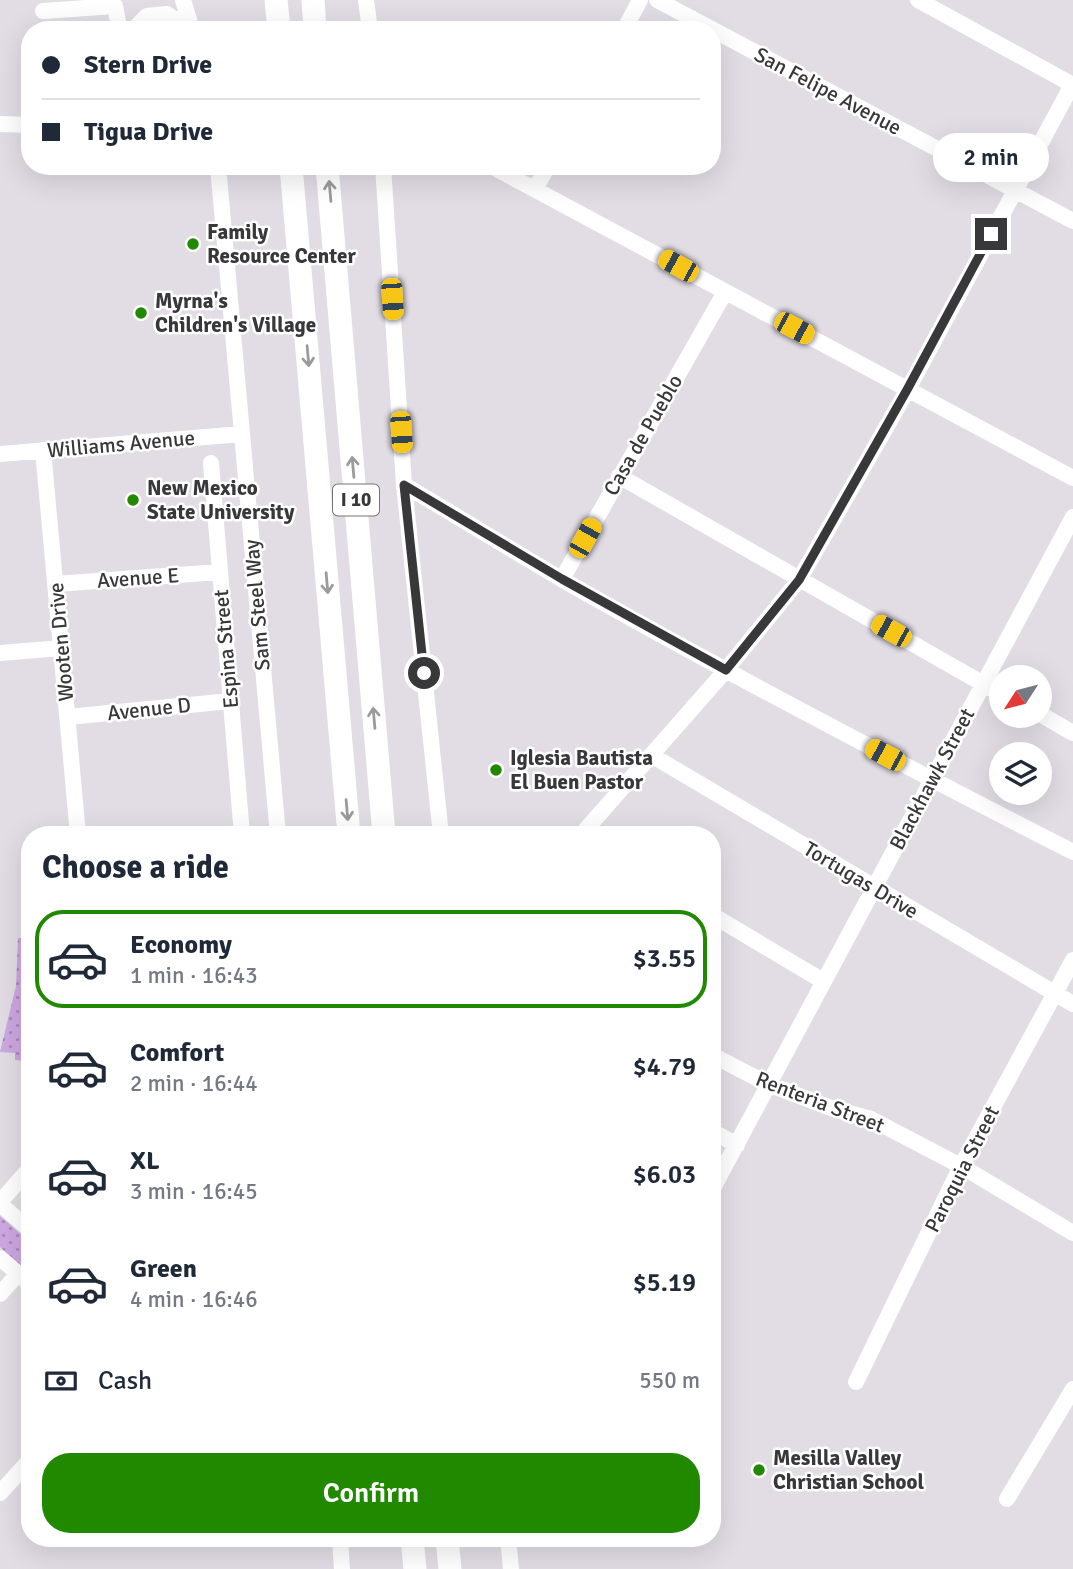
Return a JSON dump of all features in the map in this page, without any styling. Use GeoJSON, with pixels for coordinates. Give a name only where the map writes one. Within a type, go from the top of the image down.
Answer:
{"type":"FeatureCollection","features":[{"type":"Feature","properties":{"kind":"highway"},"geometry":{"type":"LineString","coordinates":[[276,0],[278,21]]}},
{"type":"Feature","properties":{"kind":"highway"},"geometry":{"type":"LineString","coordinates":[[313,0],[314,21]]}},
{"type":"Feature","properties":{"kind":"highway","name":"I 10"},"geometry":{"type":"LineString","coordinates":[[292,175],[348,826]]}},
{"type":"Feature","properties":{"kind":"highway","name":"I 10"},"geometry":{"type":"LineString","coordinates":[[328,175],[383,826]]}},
{"type":"Feature","properties":{"kind":"highway"},"geometry":{"type":"LineString","coordinates":[[413,1547],[415,1569]]}},
{"type":"Feature","properties":{"kind":"highway"},"geometry":{"type":"LineString","coordinates":[[448,1547],[450,1569]]}},
{"type":"Feature","properties":{"kind":"street"},"geometry":{"type":"LineString","coordinates":[[183,0],[185,21]]}},
{"type":"Feature","properties":{"kind":"street"},"geometry":{"type":"LineString","coordinates":[[366,0],[369,21]]}},
{"type":"Feature","properties":{"kind":"street"},"geometry":{"type":"LineString","coordinates":[[629,21],[640,0]]}},
{"type":"Feature","properties":{"kind":"street","name":"San Felipe Avenue"},"geometry":{"type":"LineString","coordinates":[[657,0],[696,21]]}},
{"type":"Feature","properties":{"kind":"street"},"geometry":{"type":"LineString","coordinates":[[589,826],[726,670],[799,580],[908,388],[1073,85],[918,0]]}},
{"type":"Feature","properties":{"kind":"street"},"geometry":{"type":"LineString","coordinates":[[43,11],[115,6],[118,21]]}},
{"type":"Feature","properties":{"kind":"street"},"geometry":{"type":"LineString","coordinates":[[145,21],[147,16],[167,14],[183,21]]}},
{"type":"Feature","properties":{"kind":"street","name":"San Felipe Avenue"},"geometry":{"type":"LineString","coordinates":[[721,34],[1073,220]]}},
{"type":"Feature","properties":{"kind":"street"},"geometry":{"type":"LineString","coordinates":[[0,124],[21,125]]}},
{"type":"Feature","properties":{"kind":"street","name":"Sam Steel Way"},"geometry":{"type":"LineString","coordinates":[[219,175],[277,826]]}},
{"type":"Feature","properties":{"kind":"street"},"geometry":{"type":"LineString","coordinates":[[384,175],[404,485],[440,826]]}},
{"type":"Feature","properties":{"kind":"street"},"geometry":{"type":"LineString","coordinates":[[508,175],[1073,478]]}},
{"type":"Feature","properties":{"kind":"street"},"geometry":{"type":"LineString","coordinates":[[535,189],[543,175]]}},
{"type":"Feature","properties":{"kind":"street","name":"Casa de Pueblo"},"geometry":{"type":"LineString","coordinates":[[562,579],[725,292]]}},
{"type":"Feature","properties":{"kind":"street","name":"Williams Avenue"},"geometry":{"type":"LineString","coordinates":[[0,454],[242,434]]}},
{"type":"Feature","properties":{"kind":"street","name":"Wooten Drive"},"geometry":{"type":"LineString","coordinates":[[43,450],[77,826]]}},
{"type":"Feature","properties":{"kind":"street","name":"Espina Street"},"geometry":{"type":"LineString","coordinates":[[211,463],[241,826]]}},
{"type":"Feature","properties":{"kind":"street"},"geometry":{"type":"LineString","coordinates":[[619,476],[989,687]]}},
{"type":"Feature","properties":{"kind":"street"},"geometry":{"type":"LineString","coordinates":[[404,485],[562,579],[726,670],[1073,852]]}},
{"type":"Feature","properties":{"kind":"street","name":"Blackhawk Street"},"geometry":{"type":"LineString","coordinates":[[721,1174],[1073,517]]}},
{"type":"Feature","properties":{"kind":"street","name":"Avenue E"},"geometry":{"type":"LineString","coordinates":[[56,584],[219,572]]}},
{"type":"Feature","properties":{"kind":"street"},"geometry":{"type":"LineString","coordinates":[[0,653],[61,648]]}},
{"type":"Feature","properties":{"kind":"street","name":"Avenue D"},"geometry":{"type":"LineString","coordinates":[[68,717],[230,701]]}},
{"type":"Feature","properties":{"kind":"street"},"geometry":{"type":"LineString","coordinates":[[1052,721],[1073,733]]}},
{"type":"Feature","properties":{"kind":"street","name":"Tortugas Drive"},"geometry":{"type":"LineString","coordinates":[[650,755],[1073,1004]]}},
{"type":"Feature","properties":{"kind":"street"},"geometry":{"type":"LineString","coordinates":[[721,920],[823,981]]}},
{"type":"Feature","properties":{"kind":"street","name":"Paroquia Street"},"geometry":{"type":"LineString","coordinates":[[856,1382],[961,1166],[1073,960]]}},
{"type":"Feature","properties":{"kind":"street","name":"Renteria Street"},"geometry":{"type":"LineString","coordinates":[[721,1060],[768,1084],[831,1108],[872,1119],[961,1166],[1073,1233]]}},
{"type":"Feature","properties":{"kind":"street"},"geometry":{"type":"LineString","coordinates":[[721,1136],[737,1145]]}},
{"type":"Feature","properties":{"kind":"street"},"geometry":{"type":"LineString","coordinates":[[21,1178],[0,1203],[21,1222]]}},
{"type":"Feature","properties":{"kind":"street"},"geometry":{"type":"LineString","coordinates":[[0,1258],[21,1276]]}},
{"type":"Feature","properties":{"kind":"street"},"geometry":{"type":"LineString","coordinates":[[0,1294],[21,1281]]}},
{"type":"Feature","properties":{"kind":"street"},"geometry":{"type":"LineString","coordinates":[[1007,1499],[1073,1390]]}},
{"type":"Feature","properties":{"kind":"street"},"geometry":{"type":"LineString","coordinates":[[0,1493],[21,1470]]}},
{"type":"Feature","properties":{"kind":"street"},"geometry":{"type":"LineString","coordinates":[[341,1547],[342,1569]]}},
{"type":"Feature","properties":{"kind":"street"},"geometry":{"type":"LineString","coordinates":[[509,1547],[510,1569]]}},
{"type":"Feature","properties":{"kind":"shaded area"},"geometry":{"type":"Polygon","coordinates":[[[18,938],[21,938],[21,1061],[15,1060],[15,1053],[0,1052],[16,986],[18,938]]]}},
{"type":"Feature","properties":{"kind":"shaded area"},"geometry":{"type":"Polygon","coordinates":[[[0,1216],[21,1234],[21,1266],[0,1247],[0,1216]]]}},
{"type":"Feature","properties":{"kind":"place","name":"Family Resource Center"},"geometry":{"type":"Point","coordinates":[193,244]}},
{"type":"Feature","properties":{"kind":"place","name":"Myrna's Children's Village"},"geometry":{"type":"Point","coordinates":[141,313]}},
{"type":"Feature","properties":{"kind":"place","name":"New Mexico State University"},"geometry":{"type":"Point","coordinates":[133,500]}},
{"type":"Feature","properties":{"kind":"place","name":"Iglesia Bautista El Buen Pastor"},"geometry":{"type":"Point","coordinates":[496,770]}},
{"type":"Feature","properties":{"kind":"place","name":"Mesilla Valley Christian School"},"geometry":{"type":"Point","coordinates":[759,1470]}},
{"type":"Feature","properties":{"kind":"route"},"geometry":{"type":"LineString","coordinates":[[424,673],[404,485],[562,579],[726,670],[799,580],[908,388],[991,234]]}}]}
